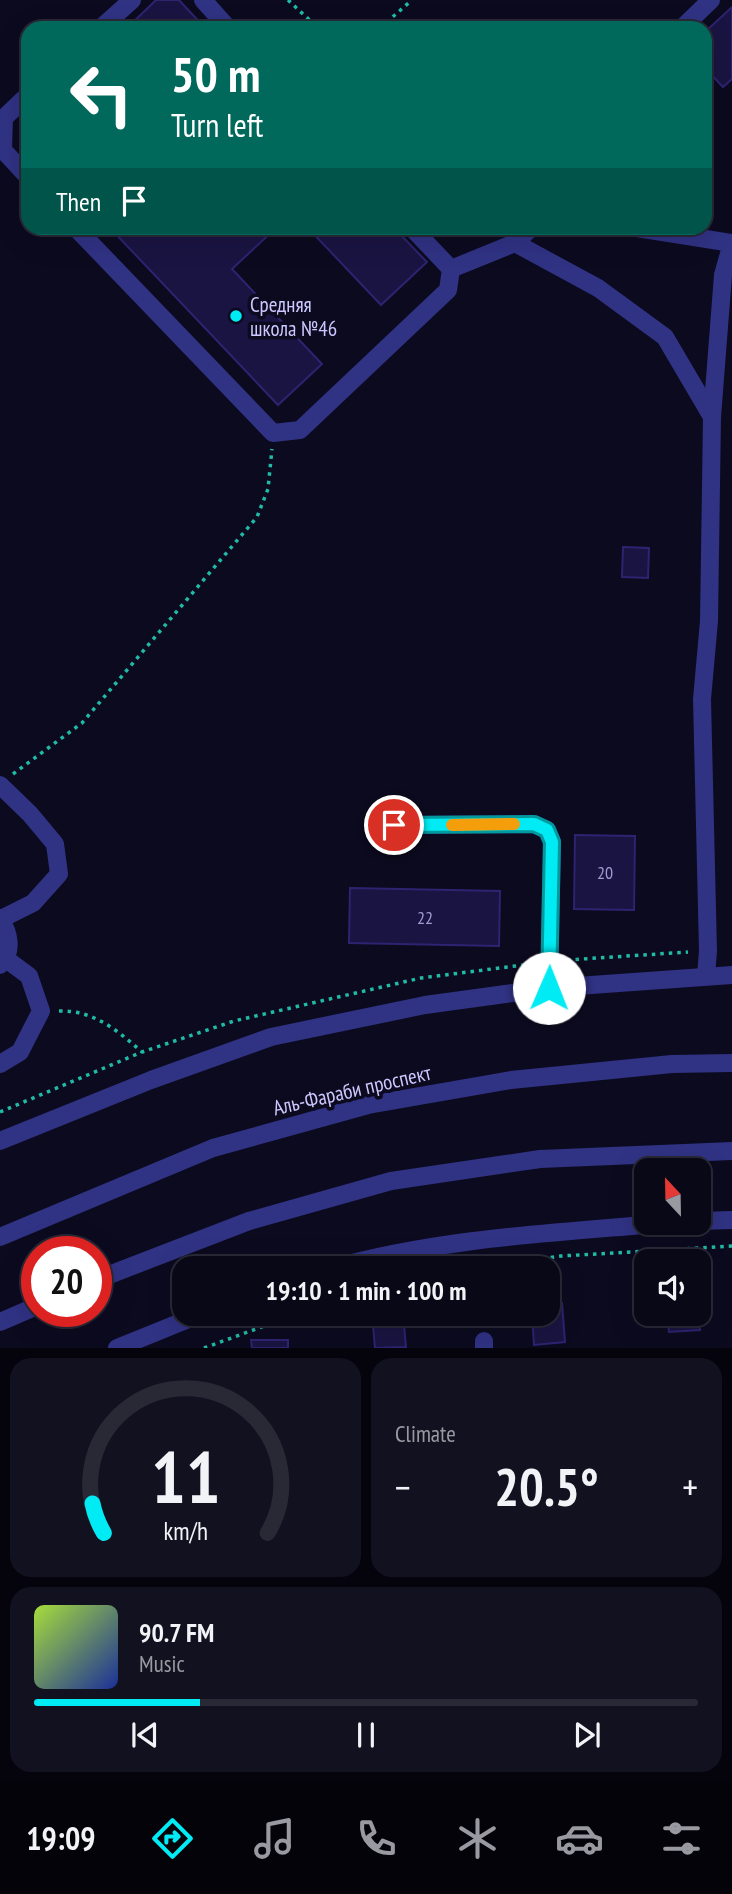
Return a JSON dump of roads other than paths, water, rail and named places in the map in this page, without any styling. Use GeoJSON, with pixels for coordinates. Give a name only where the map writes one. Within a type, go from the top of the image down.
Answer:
{"type":"FeatureCollection","features":[{"type":"Feature","properties":{"kind":"street"},"geometry":{"type":"LineString","coordinates":[[109,21],[132,0]]}},
{"type":"Feature","properties":{"kind":"street"},"geometry":{"type":"LineString","coordinates":[[203,0],[222,21]]}},
{"type":"Feature","properties":{"kind":"street"},"geometry":{"type":"LineString","coordinates":[[689,21],[711,0]]}},
{"type":"Feature","properties":{"kind":"street"},"geometry":{"type":"LineString","coordinates":[[21,102],[4,118],[3,150],[21,169]]}},
{"type":"Feature","properties":{"kind":"street"},"geometry":{"type":"LineString","coordinates":[[83,235],[273,433],[300,430],[448,290],[450,269],[418,235]]}},
{"type":"Feature","properties":{"kind":"street"},"geometry":{"type":"LineString","coordinates":[[450,269],[515,243],[524,235]]}},
{"type":"Feature","properties":{"kind":"street"},"geometry":{"type":"LineString","coordinates":[[681,235],[732,243],[723,275],[712,416],[709,621],[702,699],[708,951],[706,976]]}},
{"type":"Feature","properties":{"kind":"street"},"geometry":{"type":"LineString","coordinates":[[515,243],[598,288],[665,337],[712,416]]}},
{"type":"Feature","properties":{"kind":"street"},"geometry":{"type":"LineString","coordinates":[[0,1063],[20,1052],[41,1011],[29,976],[3,962],[10,940],[1,918],[33,903],[59,874],[55,844],[4,781]]}},
{"type":"Feature","properties":{"kind":"street"},"geometry":{"type":"LineString","coordinates":[[394,825],[534,824],[547,830],[552,842],[549,988]]}},
{"type":"Feature","properties":{"kind":"street"},"geometry":{"type":"LineString","coordinates":[[0,1141],[151,1080],[271,1037],[425,1005],[549,988],[732,975]]}},
{"type":"Feature","properties":{"kind":"street","name":"Аль-Фараби проспект"},"geometry":{"type":"LineString","coordinates":[[0,1237],[213,1148],[368,1105],[511,1080],[672,1064],[732,1063]]}},
{"type":"Feature","properties":{"kind":"street"},"geometry":{"type":"LineString","coordinates":[[112,1274],[249,1221],[391,1181],[540,1159],[732,1151]]}},
{"type":"Feature","properties":{"kind":"street"},"geometry":{"type":"LineString","coordinates":[[711,1221],[732,1220]]}},
{"type":"Feature","properties":{"kind":"street"},"geometry":{"type":"LineString","coordinates":[[378,1256],[455,1242],[634,1226]]}},
{"type":"Feature","properties":{"kind":"street"},"geometry":{"type":"LineString","coordinates":[[0,1322],[21,1313]]}},
{"type":"Feature","properties":{"kind":"street"},"geometry":{"type":"LineString","coordinates":[[117,1348],[151,1341],[179,1326]]}},
{"type":"Feature","properties":{"kind":"place","name":"Средняя школа №46"},"geometry":{"type":"Point","coordinates":[236,316]}}]}
